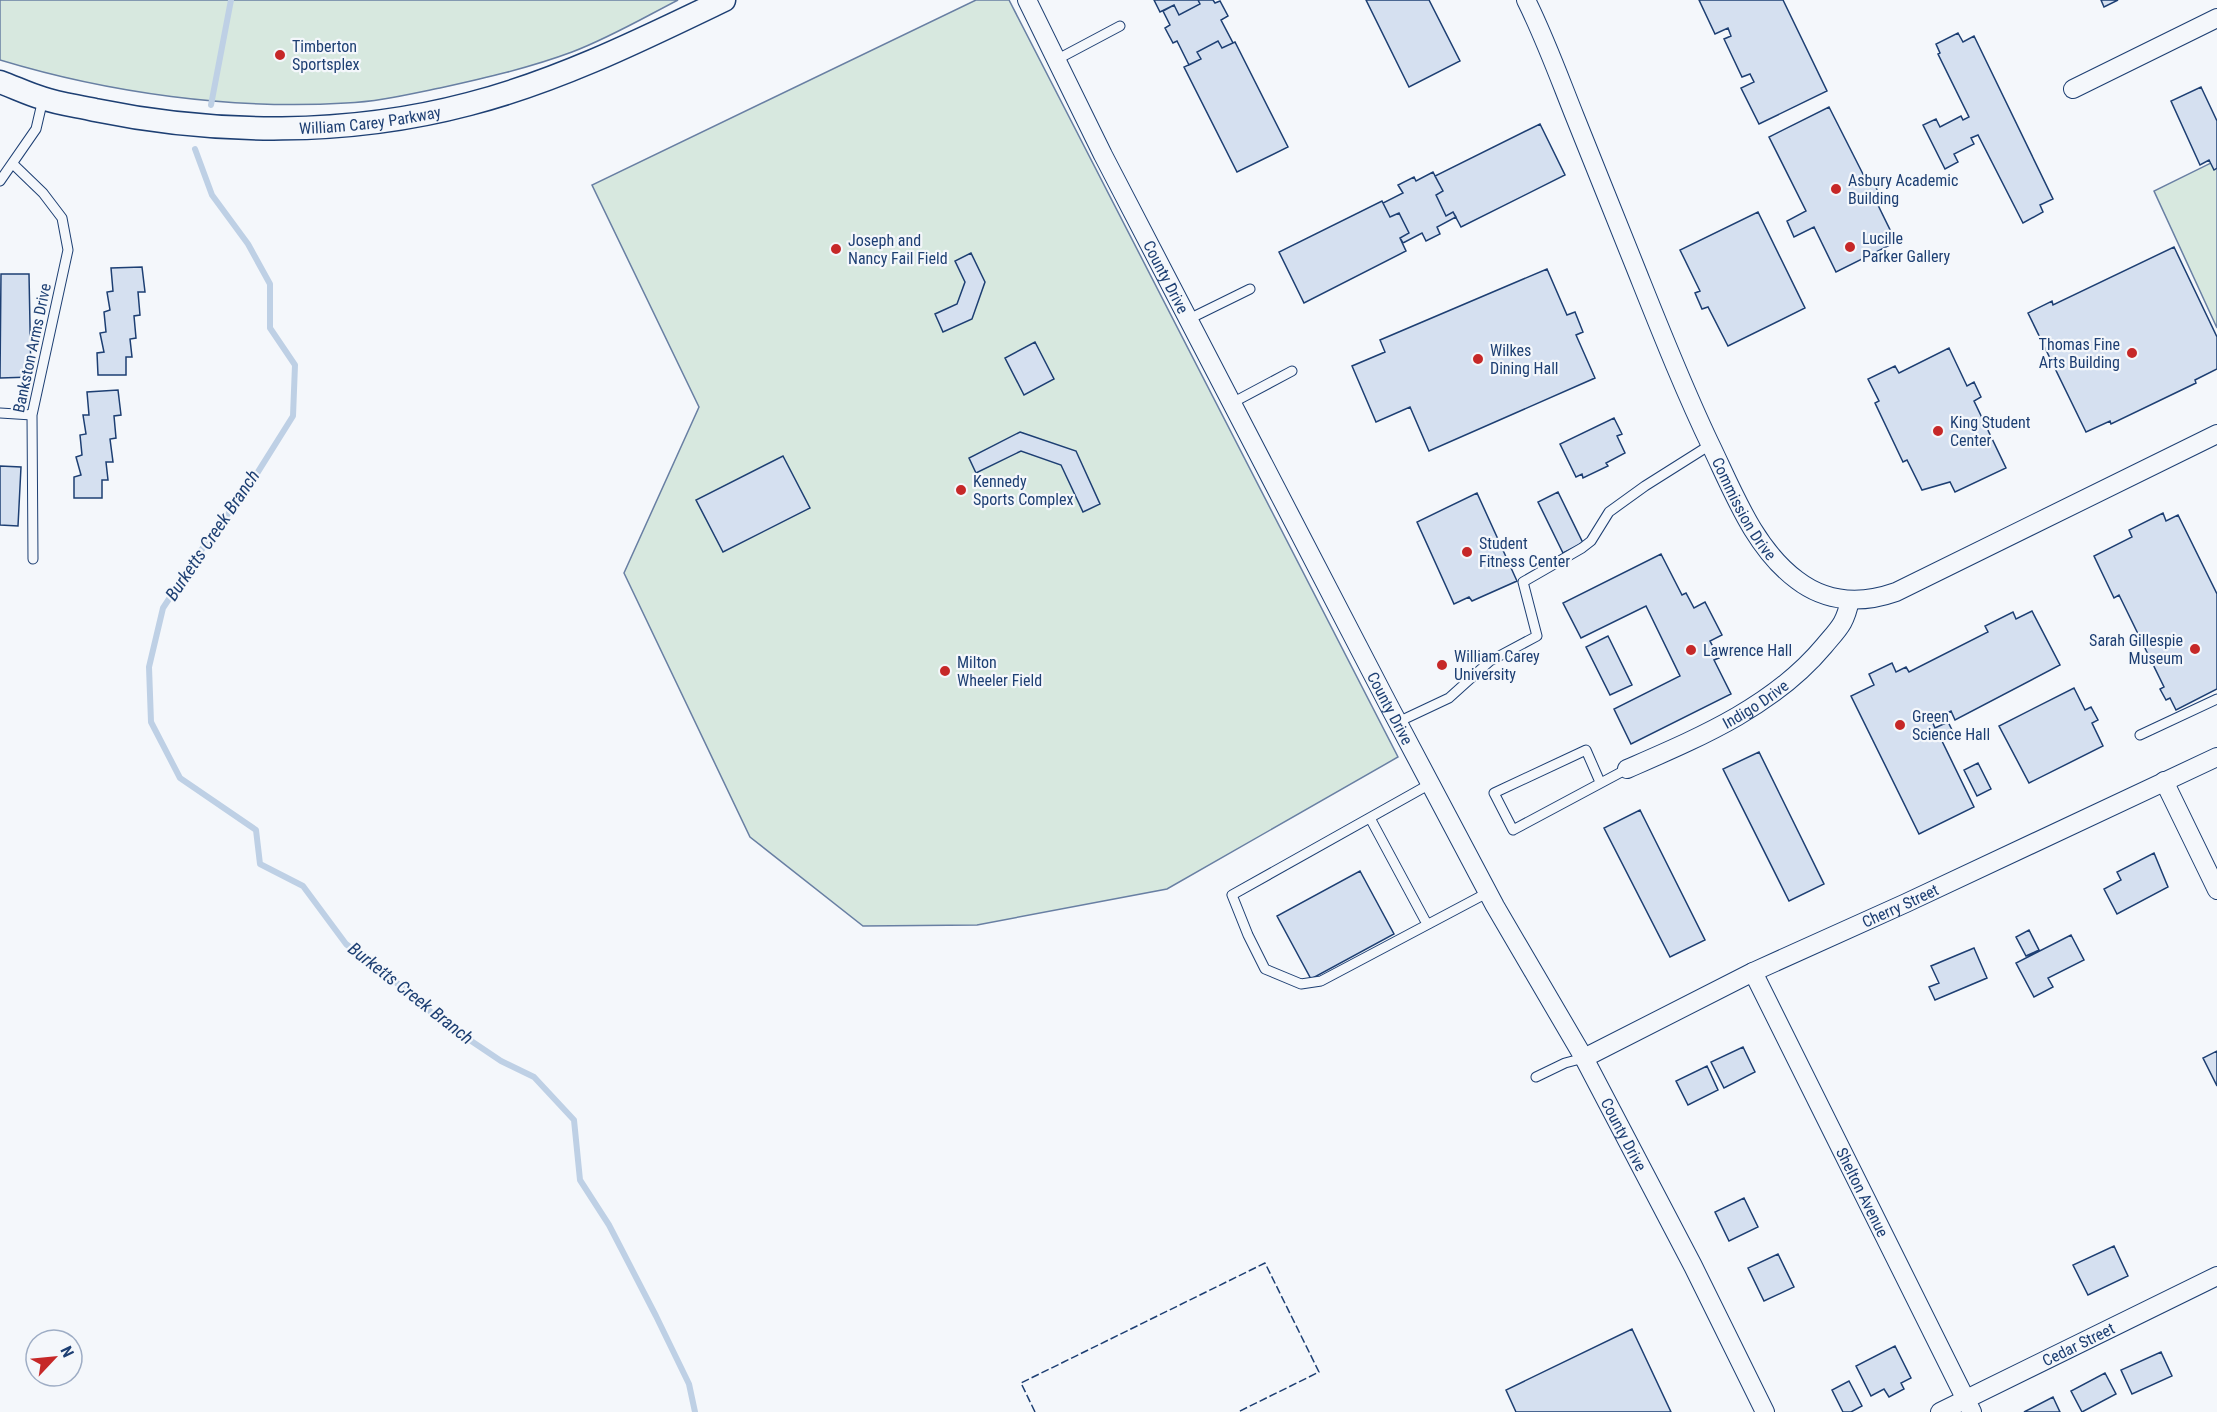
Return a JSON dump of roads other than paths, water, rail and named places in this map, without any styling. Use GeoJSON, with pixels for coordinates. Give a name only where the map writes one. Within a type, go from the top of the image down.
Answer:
{"type":"FeatureCollection","features":[{"type":"Feature","properties":{"kind":"street","name":"William Carey Parkway"},"geometry":{"type":"LineString","coordinates":[[0,82],[43,99],[167,123],[286,128],[397,118],[468,104],[543,81],[621,49],[724,0]]}},
{"type":"Feature","properties":{"kind":"street","name":"County Drive"},"geometry":{"type":"LineString","coordinates":[[1027,0],[1188,319],[1430,784],[1487,893],[1584,1058],[1693,1266],[1764,1412]]}},
{"type":"Feature","properties":{"kind":"street","name":"Commission Drive"},"geometry":{"type":"LineString","coordinates":[[1526,0],[1546,39],[1575,117],[1699,424],[1763,544],[1777,562],[1810,589],[1826,596],[1850,600],[1878,598],[1896,592],[2217,434]]}},
{"type":"Feature","properties":{"kind":"street"},"geometry":{"type":"LineString","coordinates":[[2073,89],[2217,18]]}},
{"type":"Feature","properties":{"kind":"street","name":"Indigo Drive"},"geometry":{"type":"LineString","coordinates":[[1627,769],[1725,723],[1767,699],[1811,661],[1846,619],[1850,600]]}},
{"type":"Feature","properties":{"kind":"street","name":"Cherry Street"},"geometry":{"type":"LineString","coordinates":[[1584,1058],[1753,972],[2217,757]]}},
{"type":"Feature","properties":{"kind":"street"},"geometry":{"type":"LineString","coordinates":[[2164,781],[2217,890]]}},
{"type":"Feature","properties":{"kind":"street","name":"Shelton Avenue"},"geometry":{"type":"LineString","coordinates":[[1753,972],[1969,1406]]}},
{"type":"Feature","properties":{"kind":"street","name":"Cedar Street"},"geometry":{"type":"LineString","coordinates":[[1940,1412],[1969,1406],[2217,1276]]}},
{"type":"Feature","properties":{"kind":"lane"},"geometry":{"type":"LineString","coordinates":[[1056,60],[1120,26]]}},
{"type":"Feature","properties":{"kind":"lane"},"geometry":{"type":"LineString","coordinates":[[0,181],[36,129],[43,99]]}},
{"type":"Feature","properties":{"kind":"lane","name":"Bankston Arms Drive"},"geometry":{"type":"LineString","coordinates":[[13,164],[43,193],[62,218],[68,250],[32,415],[33,559]]}},
{"type":"Feature","properties":{"kind":"lane"},"geometry":{"type":"LineString","coordinates":[[1188,319],[1250,289]]}},
{"type":"Feature","properties":{"kind":"lane"},"geometry":{"type":"LineString","coordinates":[[1232,403],[1292,371]]}},
{"type":"Feature","properties":{"kind":"lane"},"geometry":{"type":"LineString","coordinates":[[0,413],[32,415]]}},
{"type":"Feature","properties":{"kind":"lane"},"geometry":{"type":"LineString","coordinates":[[1398,722],[1449,698],[1490,661],[1537,636],[1523,582],[1582,548],[1591,541],[1609,512],[1710,445]]}},
{"type":"Feature","properties":{"kind":"lane"},"geometry":{"type":"LineString","coordinates":[[2140,735],[2217,699]]}},
{"type":"Feature","properties":{"kind":"lane"},"geometry":{"type":"LineString","coordinates":[[1600,782],[1587,750],[1494,794],[1513,830],[1627,769]]}},
{"type":"Feature","properties":{"kind":"lane"},"geometry":{"type":"LineString","coordinates":[[1430,784],[1232,895],[1248,935],[1266,969],[1301,984],[1321,981],[1487,893]]}},
{"type":"Feature","properties":{"kind":"lane"},"geometry":{"type":"LineString","coordinates":[[1370,818],[1427,924]]}},
{"type":"Feature","properties":{"kind":"lane"},"geometry":{"type":"LineString","coordinates":[[1536,1077],[1565,1063],[1584,1058]]}},
{"type":"Feature","properties":{"kind":"waterway","name":"Burketts Creek Branch"},"geometry":{"type":"LineString","coordinates":[[211,105],[231,0]]}},
{"type":"Feature","properties":{"kind":"waterway","name":"Burketts Creek Branch"},"geometry":{"type":"LineString","coordinates":[[195,149],[212,195],[248,244],[270,284],[270,328],[295,365],[293,416],[246,491],[210,537],[163,608],[149,667],[151,722],[180,778],[256,830],[260,864],[303,886],[346,944],[407,991],[440,1020],[501,1061],[534,1077],[574,1120],[580,1180],[609,1225],[656,1316],[689,1384],[695,1412]]}},
{"type":"Feature","properties":{"kind":"place","name":"Timberton Sportsplex"},"geometry":{"type":"Point","coordinates":[280,55]}},
{"type":"Feature","properties":{"kind":"place","name":"Asbury Academic Building"},"geometry":{"type":"Point","coordinates":[1836,189]}},
{"type":"Feature","properties":{"kind":"place","name":"Lucille Parker Gallery"},"geometry":{"type":"Point","coordinates":[1850,247]}},
{"type":"Feature","properties":{"kind":"place","name":"Joseph and Nancy Fail Field"},"geometry":{"type":"Point","coordinates":[836,249]}},
{"type":"Feature","properties":{"kind":"place","name":"Thomas Fine Arts Building"},"geometry":{"type":"Point","coordinates":[2132,353]}},
{"type":"Feature","properties":{"kind":"place","name":"Wilkes Dining Hall"},"geometry":{"type":"Point","coordinates":[1478,359]}},
{"type":"Feature","properties":{"kind":"place","name":"King Student Center"},"geometry":{"type":"Point","coordinates":[1938,431]}},
{"type":"Feature","properties":{"kind":"place","name":"Kennedy Sports Complex"},"geometry":{"type":"Point","coordinates":[961,490]}},
{"type":"Feature","properties":{"kind":"place","name":"Student Fitness Center"},"geometry":{"type":"Point","coordinates":[1467,552]}},
{"type":"Feature","properties":{"kind":"place","name":"Sarah Gillespie Museum"},"geometry":{"type":"Point","coordinates":[2195,649]}},
{"type":"Feature","properties":{"kind":"place","name":"Lawrence Hall"},"geometry":{"type":"Point","coordinates":[1691,650]}},
{"type":"Feature","properties":{"kind":"place","name":"William Carey University"},"geometry":{"type":"Point","coordinates":[1442,665]}},
{"type":"Feature","properties":{"kind":"place","name":"Milton Wheeler Field"},"geometry":{"type":"Point","coordinates":[945,671]}},
{"type":"Feature","properties":{"kind":"place","name":"Green Science Hall"},"geometry":{"type":"Point","coordinates":[1900,725]}}]}
